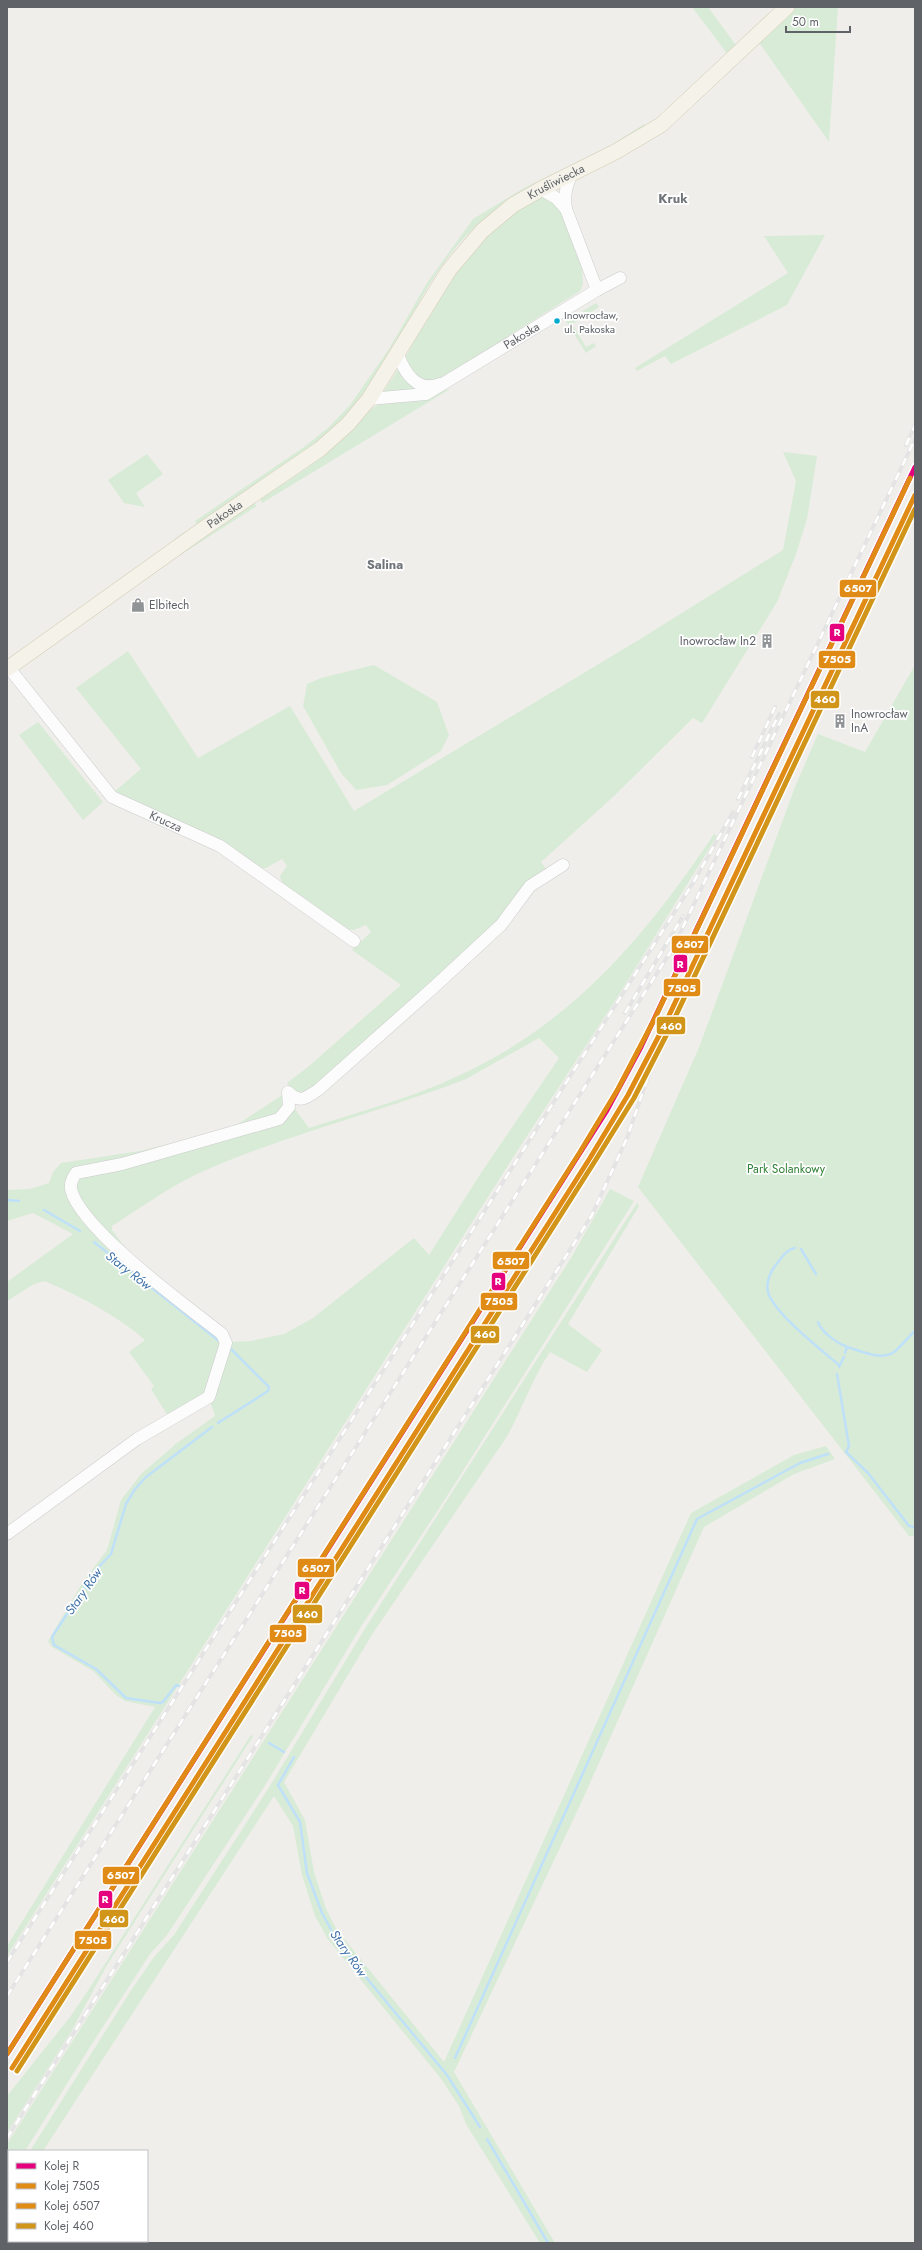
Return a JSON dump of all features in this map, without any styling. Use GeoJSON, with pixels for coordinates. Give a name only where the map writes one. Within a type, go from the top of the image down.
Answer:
{"type":"FeatureCollection","features":[{"type":"Feature","properties":{"kind":"main road","name":"Kruśliwiecka"},"geometry":{"type":"LineString","coordinates":[[369,399],[449,270],[470,243],[513,205],[573,172],[622,149],[661,125],[787,7]]}},
{"type":"Feature","properties":{"kind":"main road","name":"Pakoska"},"geometry":{"type":"LineString","coordinates":[[8,669],[203,529],[303,462],[343,428],[369,399]]}},
{"type":"Feature","properties":{"kind":"street"},"geometry":{"type":"LineString","coordinates":[[573,172],[568,182],[565,195],[566,209],[597,290]]}},
{"type":"Feature","properties":{"kind":"street"},"geometry":{"type":"LineString","coordinates":[[541,189],[556,198],[566,209]]}},
{"type":"Feature","properties":{"kind":"street","name":"Pakoska"},"geometry":{"type":"LineString","coordinates":[[369,399],[426,394],[597,290],[620,278]]}},
{"type":"Feature","properties":{"kind":"street","name":"Pakoska"},"geometry":{"type":"LineString","coordinates":[[398,354],[405,372],[413,380],[430,386],[446,382]]}},
{"type":"Feature","properties":{"kind":"street","name":"Krucza"},"geometry":{"type":"LineString","coordinates":[[8,669],[112,798],[220,846],[354,941]]}},
{"type":"Feature","properties":{"kind":"street"},"geometry":{"type":"LineString","coordinates":[[7,1534],[137,1439],[209,1397],[226,1343],[222,1334],[158,1284],[96,1230],[82,1210],[71,1190],[71,1181],[76,1173],[122,1164],[279,1119],[289,1106],[288,1092],[295,1099],[302,1099],[318,1090],[501,925],[530,886],[563,865]]}},
{"type":"Feature","properties":{"kind":"green space"},"geometry":{"type":"Polygon","coordinates":[[[692,7],[708,7],[738,48],[729,56],[692,7]]]}},
{"type":"Feature","properties":{"kind":"green space"},"geometry":{"type":"Polygon","coordinates":[[[792,7],[838,7],[829,142],[758,41],[792,7]]]}},
{"type":"Feature","properties":{"kind":"green space"},"geometry":{"type":"Polygon","coordinates":[[[644,124],[647,128],[523,194],[482,221],[454,250],[438,271],[369,387],[353,408],[335,427],[315,446],[246,496],[176,541],[174,539],[197,524],[195,521],[304,447],[329,427],[350,405],[389,349],[427,283],[473,219],[524,188],[613,144],[644,124]]]}},
{"type":"Feature","properties":{"kind":"green space"},"geometry":{"type":"Polygon","coordinates":[[[542,196],[546,196],[562,212],[582,269],[583,284],[580,291],[435,382],[417,379],[406,362],[406,356],[439,298],[465,260],[495,228],[516,211],[542,196]]]}},
{"type":"Feature","properties":{"kind":"green space"},"geometry":{"type":"Polygon","coordinates":[[[825,235],[787,305],[671,364],[665,356],[637,371],[635,368],[788,273],[764,236],[825,235]]]}},
{"type":"Feature","properties":{"kind":"green space"},"geometry":{"type":"Polygon","coordinates":[[[596,303],[599,307],[572,324],[586,347],[594,343],[596,346],[586,353],[566,321],[596,303]]]}},
{"type":"Feature","properties":{"kind":"green space"},"geometry":{"type":"Polygon","coordinates":[[[399,368],[420,392],[382,394],[399,368]]]}},
{"type":"Feature","properties":{"kind":"green space"},"geometry":{"type":"Polygon","coordinates":[[[450,389],[262,503],[260,499],[316,461],[359,419],[376,406],[385,401],[450,389]]]}},
{"type":"Feature","properties":{"kind":"green space"},"geometry":{"type":"Polygon","coordinates":[[[783,452],[817,456],[807,519],[796,554],[777,602],[702,723],[693,718],[613,797],[541,862],[547,870],[502,918],[316,1089],[297,1095],[287,1083],[308,1067],[401,985],[352,950],[371,932],[366,925],[354,930],[346,929],[282,883],[280,876],[287,866],[282,859],[266,868],[260,868],[114,792],[141,769],[76,688],[128,651],[198,758],[290,706],[354,811],[637,641],[783,550],[796,481],[783,452]]]}},
{"type":"Feature","properties":{"kind":"green space"},"geometry":{"type":"Polygon","coordinates":[[[147,454],[163,474],[136,493],[145,507],[124,503],[108,480],[147,454]]]}},
{"type":"Feature","properties":{"kind":"green space"},"geometry":{"type":"Polygon","coordinates":[[[254,503],[257,506],[174,559],[172,557],[254,503]]]}},
{"type":"Feature","properties":{"kind":"green space"},"geometry":{"type":"Polygon","coordinates":[[[374,665],[437,702],[449,735],[441,751],[387,785],[356,790],[341,773],[303,706],[307,684],[321,678],[374,665]]]}},
{"type":"Feature","properties":{"kind":"green space","name":"Park Solankowy"},"geometry":{"type":"Polygon","coordinates":[[[915,665],[915,1536],[909,1536],[638,1187],[700,1045],[795,787],[818,734],[865,752],[915,665]]]}},
{"type":"Feature","properties":{"kind":"green space"},"geometry":{"type":"Polygon","coordinates":[[[38,722],[103,802],[83,820],[19,735],[38,722]]]}},
{"type":"Feature","properties":{"kind":"green space"},"geometry":{"type":"Polygon","coordinates":[[[714,834],[717,836],[615,1001],[514,1156],[7,1956],[7,1946],[155,1707],[125,1701],[116,1695],[93,1671],[52,1647],[48,1641],[83,1582],[107,1550],[121,1500],[141,1474],[177,1443],[215,1416],[210,1401],[229,1342],[251,1341],[284,1334],[313,1318],[414,1238],[429,1255],[479,1176],[559,1058],[539,1038],[466,1079],[414,1098],[319,1128],[257,1150],[195,1175],[163,1193],[112,1226],[112,1230],[132,1257],[213,1331],[222,1345],[206,1394],[168,1416],[151,1389],[154,1386],[129,1352],[145,1340],[135,1331],[83,1299],[44,1281],[34,1284],[7,1301],[7,1282],[73,1234],[33,1213],[7,1221],[7,1190],[30,1189],[49,1183],[53,1172],[61,1163],[140,1151],[230,1129],[284,1094],[309,1128],[403,1098],[458,1076],[499,1055],[537,1030],[571,1003],[603,974],[633,942],[661,908],[714,834]]]}},
{"type":"Feature","properties":{"kind":"green space"},"geometry":{"type":"Polygon","coordinates":[[[610,1189],[634,1201],[440,1507],[362,1625],[264,1787],[167,1935],[150,1954],[26,2150],[8,2150],[7,2178],[7,2144],[571,1258],[610,1189]]]}},
{"type":"Feature","properties":{"kind":"green space"},"geometry":{"type":"Polygon","coordinates":[[[637,1203],[639,1206],[568,1324],[602,1350],[587,1372],[550,1352],[506,1438],[373,1633],[284,1782],[305,1820],[314,1872],[326,1909],[337,1930],[444,2062],[691,1513],[794,1455],[826,1446],[835,1459],[794,1474],[704,1527],[582,1801],[454,2072],[555,2243],[540,2243],[466,2124],[459,2106],[442,2080],[327,1938],[315,1916],[302,1875],[293,1826],[274,1796],[44,2150],[31,2150],[130,1992],[154,1957],[174,1935],[268,1789],[366,1627],[637,1203]]]}},
{"type":"Feature","properties":{"kind":"green space"},"geometry":{"type":"Polygon","coordinates":[[[251,1735],[253,1736],[107,1965],[71,2032],[7,2133],[7,2096],[70,2017],[89,1989],[251,1735]]]}},
{"type":"Feature","properties":{"kind":"waterway","name":"Stary Rów"},"geometry":{"type":"LineString","coordinates":[[7,1200],[19,1201]]}},
{"type":"Feature","properties":{"kind":"waterway","name":"Stary Rów"},"geometry":{"type":"LineString","coordinates":[[44,1210],[80,1231]]}},
{"type":"Feature","properties":{"kind":"waterway","name":"Stary Rów"},"geometry":{"type":"LineString","coordinates":[[94,1242],[219,1341]]}},
{"type":"Feature","properties":{"kind":"waterway"},"geometry":{"type":"LineString","coordinates":[[795,1248],[781,1258],[769,1276],[767,1288],[769,1295],[781,1313],[811,1342],[839,1365]]}},
{"type":"Feature","properties":{"kind":"waterway"},"geometry":{"type":"LineString","coordinates":[[801,1249],[816,1274]]}},
{"type":"Feature","properties":{"kind":"waterway"},"geometry":{"type":"LineString","coordinates":[[818,1322],[830,1337],[847,1347]]}},
{"type":"Feature","properties":{"kind":"waterway"},"geometry":{"type":"LineString","coordinates":[[845,1353],[847,1347],[871,1354],[883,1356],[889,1355],[897,1350],[915,1331]]}},
{"type":"Feature","properties":{"kind":"waterway","name":"Stary Rów"},"geometry":{"type":"LineString","coordinates":[[218,1423],[268,1391],[269,1387],[229,1347]]}},
{"type":"Feature","properties":{"kind":"waterway"},"geometry":{"type":"LineString","coordinates":[[839,1367],[844,1357]]}},
{"type":"Feature","properties":{"kind":"waterway"},"geometry":{"type":"LineString","coordinates":[[837,1374],[849,1446],[846,1452],[868,1473],[909,1526],[915,1527]]}},
{"type":"Feature","properties":{"kind":"waterway","name":"Stary Rów"},"geometry":{"type":"LineString","coordinates":[[179,1686],[176,1685],[163,1702],[160,1703],[126,1698],[96,1669],[54,1645],[52,1637],[96,1570],[111,1554],[126,1504],[135,1489],[146,1477],[212,1427]]}},
{"type":"Feature","properties":{"kind":"waterway"},"geometry":{"type":"LineString","coordinates":[[455,2058],[697,1519],[800,1463],[828,1454]]}},
{"type":"Feature","properties":{"kind":"waterway","name":"Stary Rów"},"geometry":{"type":"LineString","coordinates":[[269,1743],[284,1752]]}},
{"type":"Feature","properties":{"kind":"waterway","name":"Stary Rów"},"geometry":{"type":"LineString","coordinates":[[294,1757],[278,1785],[300,1822],[307,1873],[322,1913],[333,1933],[360,1970],[447,2075],[480,2127]]}},
{"type":"Feature","properties":{"kind":"waterway","name":"Stary Rów"},"geometry":{"type":"LineString","coordinates":[[487,2139],[548,2243]]}},
{"type":"Feature","properties":{"kind":"railway"},"geometry":{"type":"LineString","coordinates":[[906,445],[915,425]]}},
{"type":"Feature","properties":{"kind":"railway"},"geometry":{"type":"LineString","coordinates":[[7,1996],[673,948],[915,439]]}},
{"type":"Feature","properties":{"kind":"railway"},"geometry":{"type":"LineString","coordinates":[[7,2138],[592,1215],[627,1138],[668,1019],[915,496]]}},
{"type":"Feature","properties":{"kind":"railway"},"geometry":{"type":"LineString","coordinates":[[752,757],[775,707]]}},
{"type":"Feature","properties":{"kind":"railway"},"geometry":{"type":"LineString","coordinates":[[738,799],[779,714]]}},
{"type":"Feature","properties":{"kind":"railway"},"geometry":{"type":"LineString","coordinates":[[7,1962],[693,883],[733,812]]}},
{"type":"Feature","properties":{"kind":"railway"},"geometry":{"type":"LineString","coordinates":[[625,1013],[683,916]]}},
{"type":"Feature","properties":{"kind":"rail line","name":"R"},"geometry":{"type":"LineString","coordinates":[[7,2054],[606,1112],[641,1047],[915,467]]}},
{"type":"Feature","properties":{"kind":"rail line","name":"6507"},"geometry":{"type":"LineString","coordinates":[[7,2054],[580,1152],[618,1089],[654,1020],[910,478]]}},
{"type":"Feature","properties":{"kind":"rail line","name":"7505"},"geometry":{"type":"LineString","coordinates":[[12,2068],[590,1158],[628,1095],[664,1026],[915,495]]}},
{"type":"Feature","properties":{"kind":"rail line","name":"460"},"geometry":{"type":"LineString","coordinates":[[17,2071],[634,1098],[670,1028],[915,509]]}},
{"type":"Feature","properties":{"kind":"place","name":"Inowrocław, ul. Pakoska"},"geometry":{"type":"Point","coordinates":[557,321]}},
{"type":"Feature","properties":{"kind":"place","name":"Elbitech"},"geometry":{"type":"Point","coordinates":[138,605]}},
{"type":"Feature","properties":{"kind":"place","name":"Inowrocław In2"},"geometry":{"type":"Point","coordinates":[767,641]}},
{"type":"Feature","properties":{"kind":"place","name":"Inowrocław InA"},"geometry":{"type":"Point","coordinates":[840,721]}},
{"type":"Feature","properties":{"kind":"district","name":"Kruk"},"geometry":{"type":"Point","coordinates":[673,198]}},
{"type":"Feature","properties":{"kind":"district","name":"Salina"},"geometry":{"type":"Point","coordinates":[385,564]}}]}
